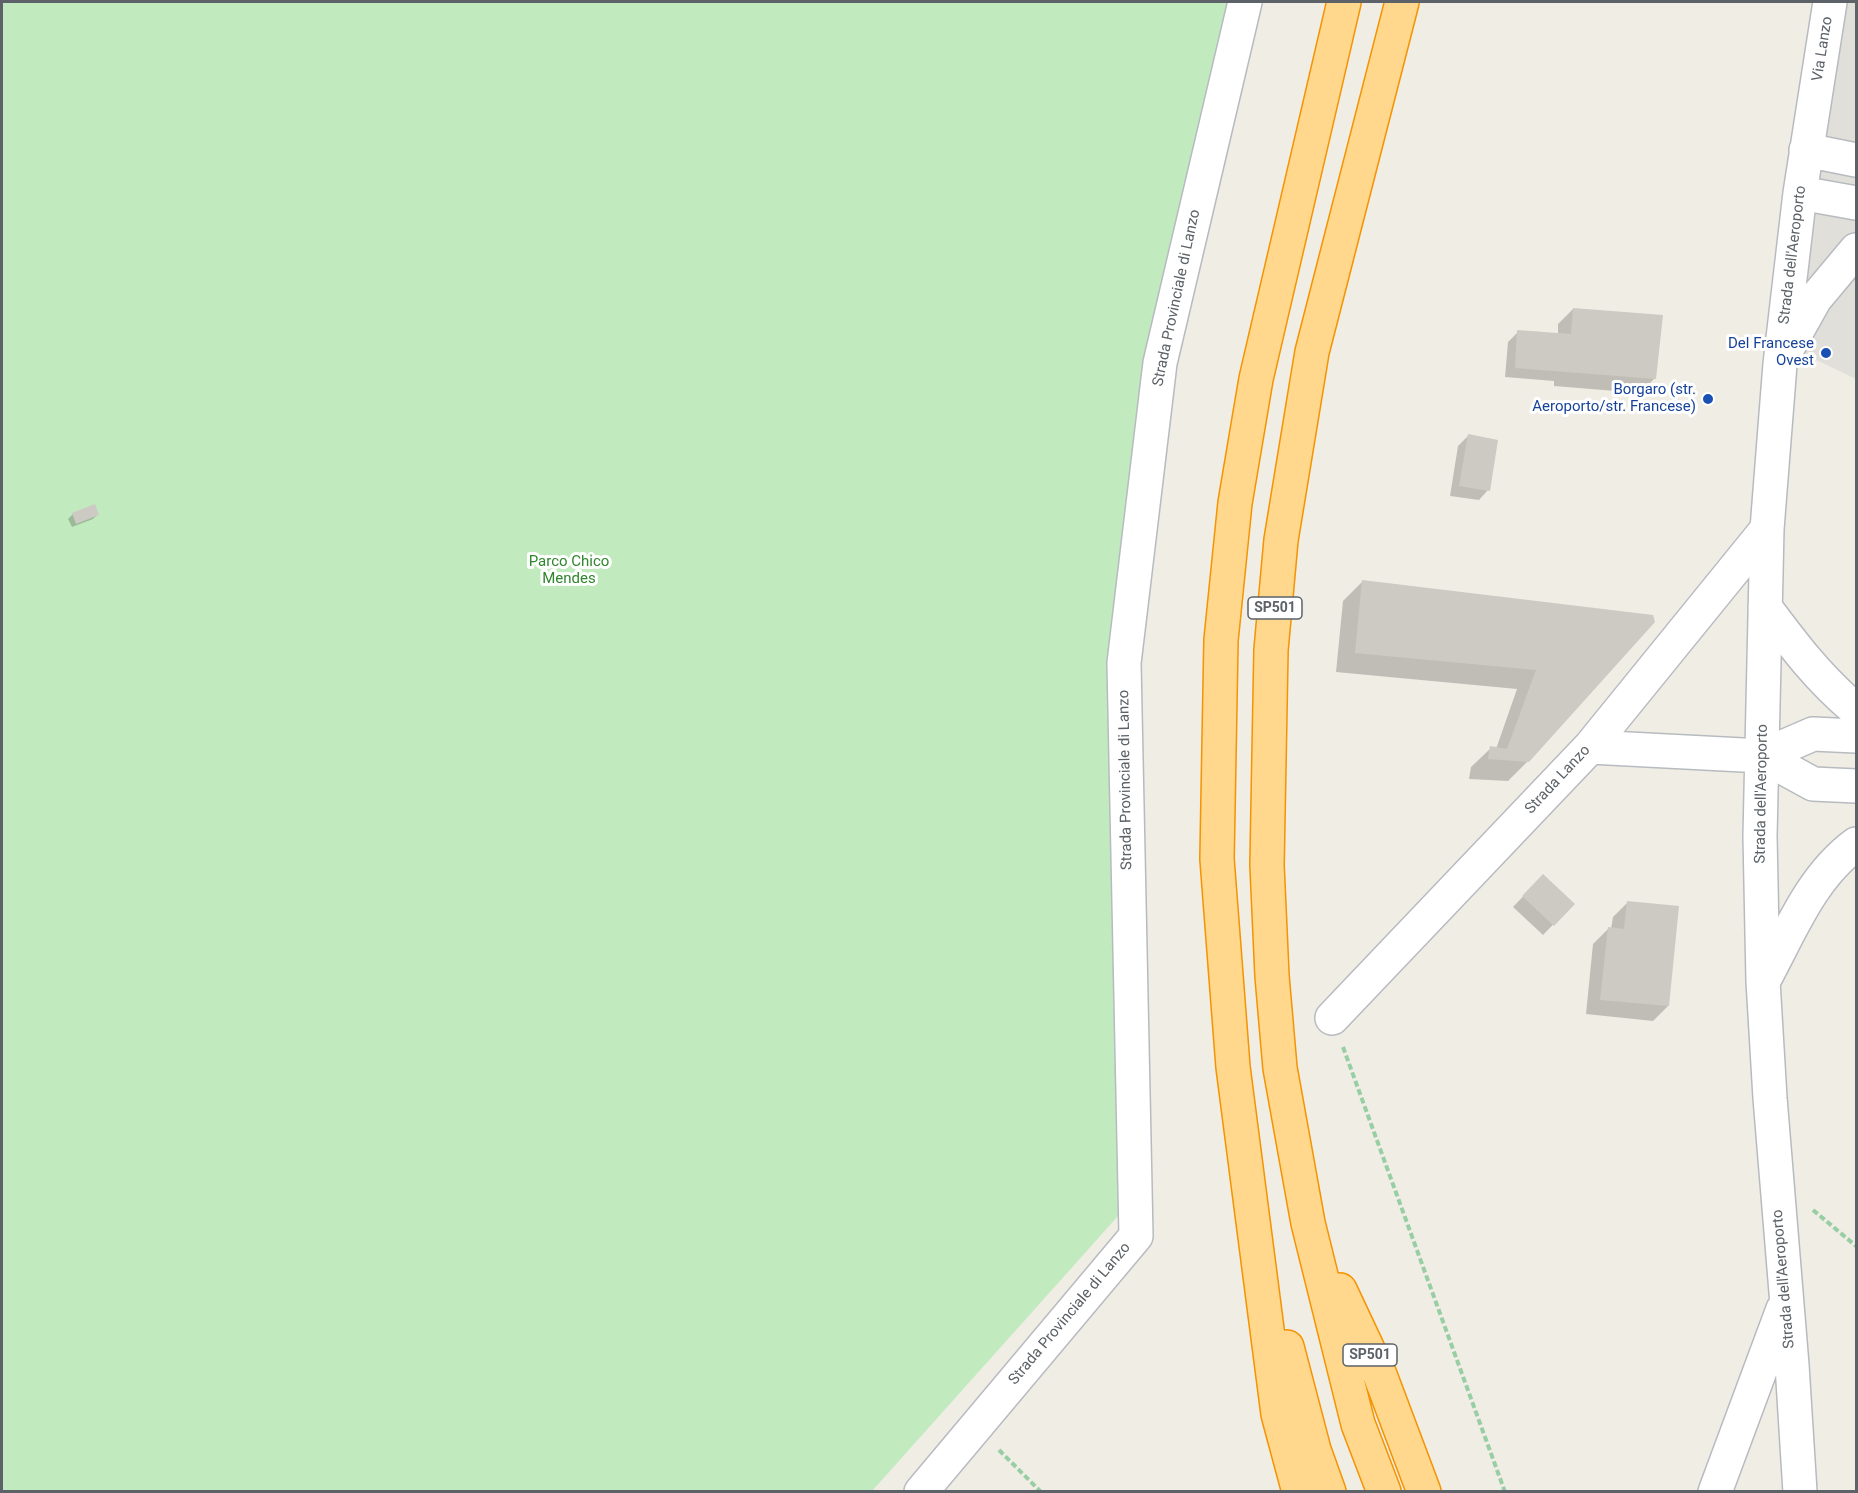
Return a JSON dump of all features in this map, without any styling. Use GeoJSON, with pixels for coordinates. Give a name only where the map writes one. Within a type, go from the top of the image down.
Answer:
{"type":"FeatureCollection","features":[{"type":"Feature","properties":{"kind":"highway"},"geometry":{"type":"LineString","coordinates":[[1299,1491],[1278,1414],[1233,1067],[1217,859],[1221,640],[1235,503],[1256,379],[1344,2]]}},
{"type":"Feature","properties":{"kind":"highway","name":"SP501"},"geometry":{"type":"LineString","coordinates":[[1384,1491],[1358,1424],[1308,1223],[1280,1068],[1272,976],[1267,865],[1271,650],[1281,540],[1312,352],[1402,2]]}},
{"type":"Feature","properties":{"kind":"highway"},"geometry":{"type":"LineString","coordinates":[[1253,1215],[1314,1450],[1329,1491]]}},
{"type":"Feature","properties":{"kind":"highway","name":"SP501"},"geometry":{"type":"LineString","coordinates":[[1308,1223],[1380,1375],[1424,1491]]}},
{"type":"Feature","properties":{"kind":"street","name":"Strada Provinciale di Lanzo"},"geometry":{"type":"LineString","coordinates":[[920,1491],[1136,1236],[1124,663],[1160,363],[1245,2]]}},
{"type":"Feature","properties":{"kind":"street","name":"Via Lanzo"},"geometry":{"type":"LineString","coordinates":[[1816,97],[1830,2]]}},
{"type":"Feature","properties":{"kind":"street","name":"Strada dell'Aeroporto"},"geometry":{"type":"LineString","coordinates":[[1800,1491],[1763,981],[1760,836],[1767,529],[1780,364],[1800,193],[1816,97]]}},
{"type":"Feature","properties":{"kind":"street"},"geometry":{"type":"LineString","coordinates":[[1806,150],[1857,160]]}},
{"type":"Feature","properties":{"kind":"street"},"geometry":{"type":"LineString","coordinates":[[1800,193],[1857,203]]}},
{"type":"Feature","properties":{"kind":"street"},"geometry":{"type":"LineString","coordinates":[[1780,364],[1815,299],[1857,250]]}},
{"type":"Feature","properties":{"kind":"street","name":"Strada Lanzo"},"geometry":{"type":"LineString","coordinates":[[1332,1018],[1590,747],[1767,529]]}},
{"type":"Feature","properties":{"kind":"street"},"geometry":{"type":"LineString","coordinates":[[1765,607],[1801,655],[1831,689],[1857,710]]}},
{"type":"Feature","properties":{"kind":"street"},"geometry":{"type":"LineString","coordinates":[[1762,756],[1813,734],[1857,736]]}},
{"type":"Feature","properties":{"kind":"street"},"geometry":{"type":"LineString","coordinates":[[1590,747],[1762,756],[1813,784],[1857,786]]}},
{"type":"Feature","properties":{"kind":"street"},"geometry":{"type":"LineString","coordinates":[[1763,981],[1814,889],[1829,868],[1857,844]]}},
{"type":"Feature","properties":{"kind":"street"},"geometry":{"type":"LineString","coordinates":[[1715,1491],[1786,1301]]}},
{"type":"Feature","properties":{"kind":"path"},"geometry":{"type":"LineString","coordinates":[[1332,1018],[1505,1491]]}},
{"type":"Feature","properties":{"kind":"path"},"geometry":{"type":"LineString","coordinates":[[1776,1178],[1857,1246]]}},
{"type":"Feature","properties":{"kind":"path"},"geometry":{"type":"LineString","coordinates":[[975,1426],[1041,1491]]}},
{"type":"Feature","properties":{"kind":"shaded area"},"geometry":{"type":"Polygon","coordinates":[[[1822,2],[1856,2],[1856,379],[1779,342],[1822,2]]]}},
{"type":"Feature","properties":{"kind":"green space","name":"Parco Chico Mendes"},"geometry":{"type":"Polygon","coordinates":[[[2,2],[1245,2],[1191,166],[1117,763],[1127,1206],[872,1491],[2,1492],[2,2]]]}},
{"type":"Feature","properties":{"kind":"building"},"geometry":{"type":"Polygon","coordinates":[[[1573,308],[1663,315],[1656,379],[1515,368],[1517,330],[1571,334],[1573,308]]]}},
{"type":"Feature","properties":{"kind":"building"},"geometry":{"type":"Polygon","coordinates":[[[1468,434],[1498,440],[1490,491],[1459,486],[1468,434]]]}},
{"type":"Feature","properties":{"kind":"building"},"geometry":{"type":"Polygon","coordinates":[[[95,504],[99,515],[76,524],[72,513],[95,504]]]}},
{"type":"Feature","properties":{"kind":"building"},"geometry":{"type":"Polygon","coordinates":[[[1362,580],[1653,615],[1655,622],[1529,762],[1488,759],[1490,746],[1507,749],[1536,670],[1355,653],[1362,580]]]}},
{"type":"Feature","properties":{"kind":"building"},"geometry":{"type":"Polygon","coordinates":[[[1543,874],[1575,904],[1554,926],[1522,896],[1543,874]]]}},
{"type":"Feature","properties":{"kind":"building"},"geometry":{"type":"Polygon","coordinates":[[[1627,901],[1679,906],[1669,1006],[1600,1000],[1608,927],[1624,929],[1627,901]]]}},
{"type":"Feature","properties":{"kind":"place","name":"Del Francese Ovest"},"geometry":{"type":"Point","coordinates":[1826,353]}},
{"type":"Feature","properties":{"kind":"place","name":"Borgaro (str. Aeroporto/str. Francese)"},"geometry":{"type":"Point","coordinates":[1708,399]}}]}
